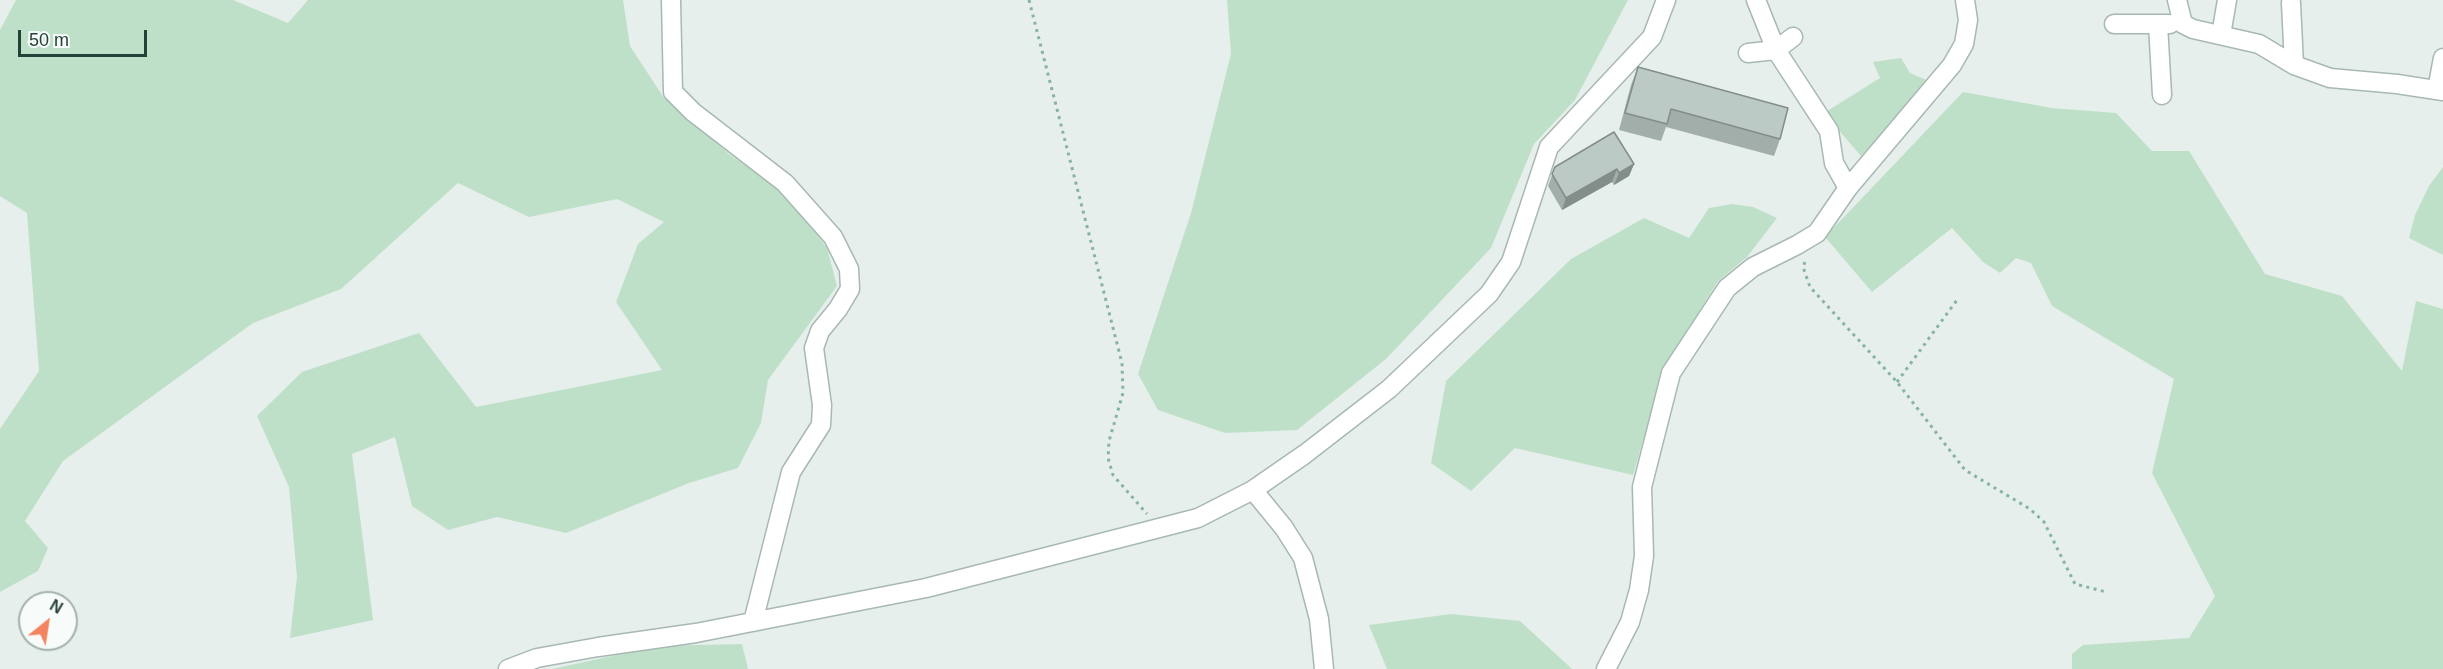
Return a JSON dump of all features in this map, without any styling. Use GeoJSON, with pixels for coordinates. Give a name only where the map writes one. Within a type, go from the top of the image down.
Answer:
{"type":"FeatureCollection","features":[{"type":"Feature","properties":{"kind":"street"},"geometry":{"type":"LineString","coordinates":[[671,0],[673,92],[693,112],[785,183],[833,237],[849,269],[850,289],[838,309],[820,331],[814,348],[822,405],[821,425],[791,472],[753,622]]}},
{"type":"Feature","properties":{"kind":"street"},"geometry":{"type":"LineString","coordinates":[[508,669],[537,658],[696,633],[926,588],[1198,518],[1253,490],[1305,454],[1389,389],[1489,294],[1511,262],[1549,147],[1652,37],[1666,0]]}},
{"type":"Feature","properties":{"kind":"street"},"geometry":{"type":"LineString","coordinates":[[1756,0],[1776,50],[1829,131],[1834,164],[1848,188]]}},
{"type":"Feature","properties":{"kind":"street"},"geometry":{"type":"LineString","coordinates":[[1606,669],[1630,622],[1639,590],[1644,556],[1642,487],[1671,373],[1727,288],[1753,267],[1817,233],[1848,188],[1952,65],[1964,44],[1968,20],[1965,0]]}},
{"type":"Feature","properties":{"kind":"street"},"geometry":{"type":"LineString","coordinates":[[2177,0],[2184,24]]}},
{"type":"Feature","properties":{"kind":"street"},"geometry":{"type":"LineString","coordinates":[[2222,35],[2227,0]]}},
{"type":"Feature","properties":{"kind":"street"},"geometry":{"type":"LineString","coordinates":[[2291,3],[2294,65]]}},
{"type":"Feature","properties":{"kind":"street"},"geometry":{"type":"LineString","coordinates":[[2114,24],[2184,24],[2193,29],[2259,44],[2294,65],[2330,78],[2397,84],[2440,91],[2443,58]]}},
{"type":"Feature","properties":{"kind":"street"},"geometry":{"type":"LineString","coordinates":[[2158,24],[2162,95]]}},
{"type":"Feature","properties":{"kind":"street"},"geometry":{"type":"LineString","coordinates":[[1748,53],[1776,50],[1793,38]]}},
{"type":"Feature","properties":{"kind":"street"},"geometry":{"type":"LineString","coordinates":[[1253,490],[1284,528],[1304,558],[1319,619],[1324,669]]}},
{"type":"Feature","properties":{"kind":"path"},"geometry":{"type":"LineString","coordinates":[[1029,0],[1122,363],[1123,393],[1109,441],[1108,458],[1113,475],[1159,527]]}},
{"type":"Feature","properties":{"kind":"path"},"geometry":{"type":"LineString","coordinates":[[1806,258],[1803,267],[1810,287],[1897,382],[1965,470],[2030,509],[2044,522],[2075,584],[2106,592]]}},
{"type":"Feature","properties":{"kind":"path"},"geometry":{"type":"LineString","coordinates":[[1897,382],[1957,300]]}},
{"type":"Feature","properties":{"kind":"green space"},"geometry":{"type":"Polygon","coordinates":[[[16,0],[233,0],[288,23],[308,0],[623,0],[630,46],[662,95],[729,154],[788,195],[827,248],[837,286],[768,380],[761,423],[738,468],[689,483],[566,533],[497,517],[448,530],[412,506],[395,437],[352,454],[373,620],[290,638],[297,577],[289,487],[257,416],[302,372],[419,333],[476,407],[662,370],[616,302],[638,244],[664,222],[617,199],[529,217],[458,183],[341,289],[253,323],[63,461],[25,521],[48,548],[38,571],[0,592],[0,429],[39,371],[27,213],[0,196],[0,30],[16,0]]]}},
{"type":"Feature","properties":{"kind":"green space"},"geometry":{"type":"Polygon","coordinates":[[[1227,0],[1628,0],[1575,100],[1534,144],[1491,248],[1386,359],[1297,430],[1225,433],[1158,410],[1138,374],[1191,213],[1231,54],[1227,0]]]}},
{"type":"Feature","properties":{"kind":"green space"},"geometry":{"type":"Polygon","coordinates":[[[1901,58],[1910,73],[1929,81],[1861,156],[1824,113],[1880,78],[1873,62],[1901,58]]]}},
{"type":"Feature","properties":{"kind":"green space"},"geometry":{"type":"Polygon","coordinates":[[[1963,92],[2052,108],[2116,113],[2152,151],[2189,151],[2265,274],[2342,296],[2402,371],[2416,301],[2443,309],[2443,669],[2072,669],[2072,654],[2083,645],[2189,638],[2215,596],[2152,473],[2174,379],[2052,306],[2031,263],[2016,258],[2000,273],[1983,262],[1952,228],[1872,292],[1825,237],[1963,92]]]}},
{"type":"Feature","properties":{"kind":"green space"},"geometry":{"type":"Polygon","coordinates":[[[2443,167],[2443,255],[2409,238],[2415,215],[2429,186],[2443,167]]]}},
{"type":"Feature","properties":{"kind":"green space"},"geometry":{"type":"Polygon","coordinates":[[[1732,204],[1753,207],[1777,218],[1747,257],[1718,281],[1665,367],[1633,475],[1515,448],[1471,491],[1431,463],[1446,381],[1571,259],[1644,218],[1689,238],[1709,208],[1732,204]]]}},
{"type":"Feature","properties":{"kind":"green space"},"geometry":{"type":"Polygon","coordinates":[[[1451,614],[1520,621],[1572,669],[1387,669],[1369,625],[1451,614]]]}},
{"type":"Feature","properties":{"kind":"green space"},"geometry":{"type":"Polygon","coordinates":[[[742,644],[748,669],[552,669],[658,646],[742,644]]]}},
{"type":"Feature","properties":{"kind":"building"},"geometry":{"type":"Polygon","coordinates":[[[1638,67],[1788,108],[1780,139],[1671,109],[1667,124],[1625,113],[1638,67]]]}},
{"type":"Feature","properties":{"kind":"building"},"geometry":{"type":"Polygon","coordinates":[[[1614,132],[1634,164],[1619,173],[1617,169],[1566,198],[1552,174],[1555,167],[1614,132]]]}}]}
